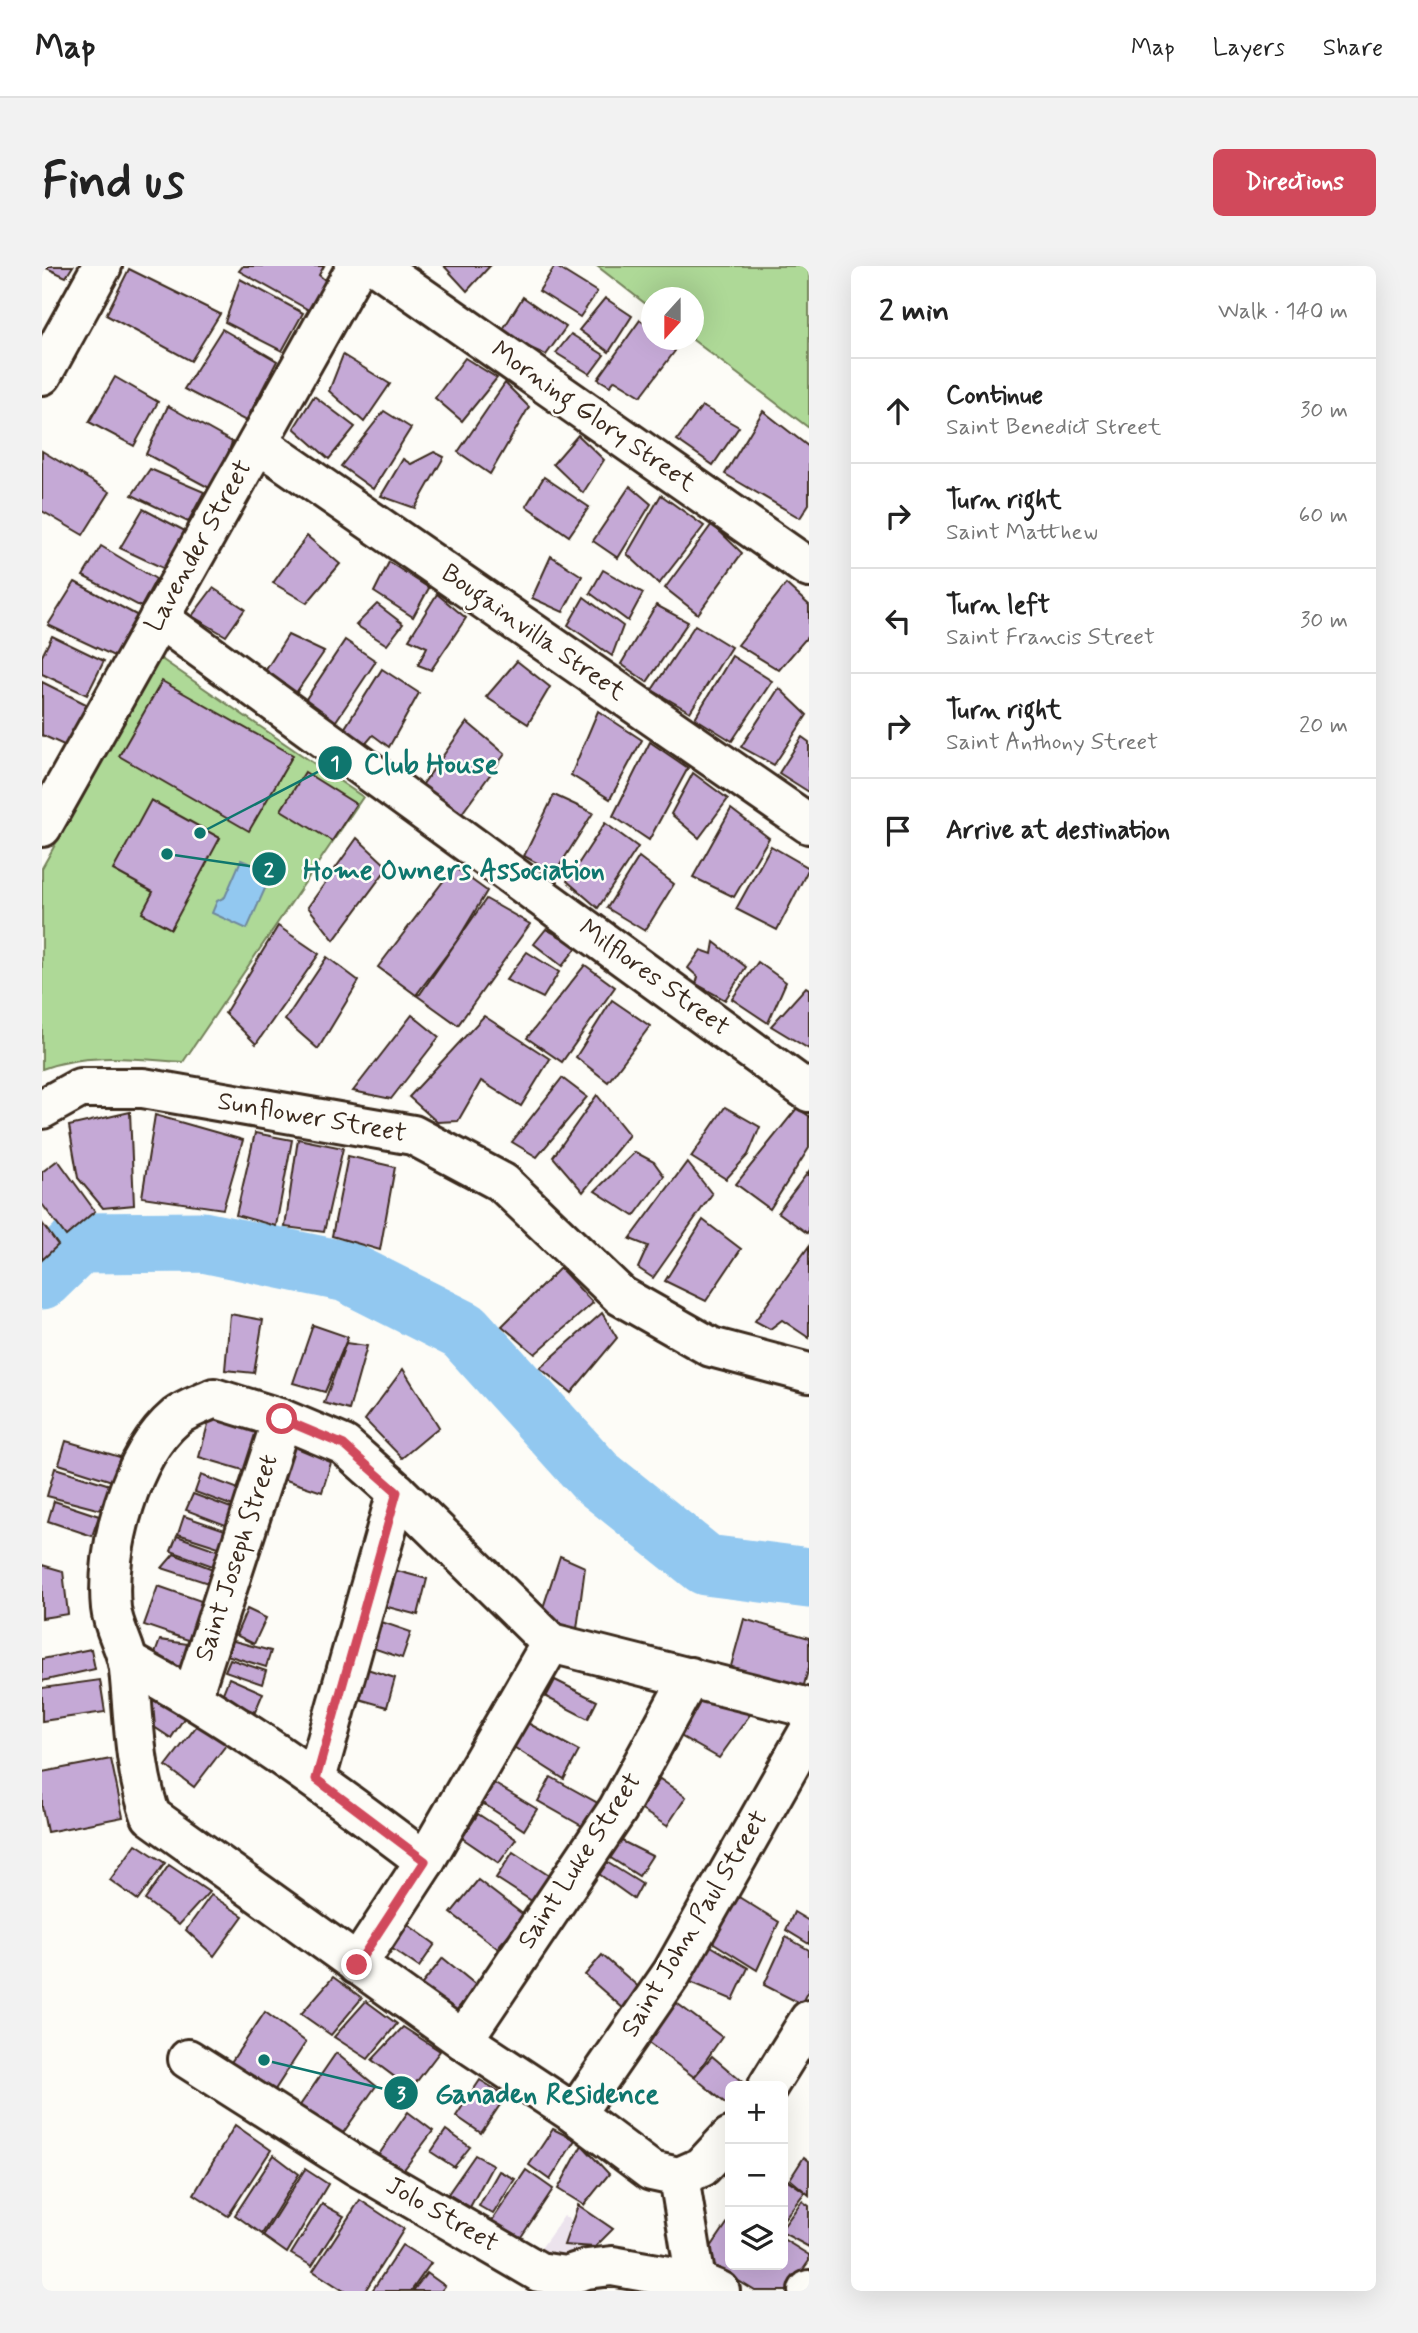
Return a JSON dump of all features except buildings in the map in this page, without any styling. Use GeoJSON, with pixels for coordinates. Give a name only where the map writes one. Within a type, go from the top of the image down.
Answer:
{"type":"FeatureCollection","features":[{"type":"Feature","properties":{"kind":"street"},"geometry":{"type":"LineString","coordinates":[[42,376],[102,266]]}},
{"type":"Feature","properties":{"kind":"street","name":"Lavender Street"},"geometry":{"type":"LineString","coordinates":[[42,827],[357,266]]}},
{"type":"Feature","properties":{"kind":"street","name":"Morning Glory Street"},"geometry":{"type":"LineString","coordinates":[[377,266],[809,568]]}},
{"type":"Feature","properties":{"kind":"street","name":"Bougainvilla Street"},"geometry":{"type":"LineString","coordinates":[[258,443],[809,824]]}},
{"type":"Feature","properties":{"kind":"street","name":"Milflores Street"},"geometry":{"type":"LineString","coordinates":[[159,618],[809,1092]]}},
{"type":"Feature","properties":{"kind":"street","name":"Sunflower Street"},"geometry":{"type":"LineString","coordinates":[[42,1109],[80,1088],[143,1088],[413,1135],[503,1183],[621,1296],[710,1347],[809,1373]]}},
{"type":"Feature","properties":{"kind":"street"},"geometry":{"type":"LineString","coordinates":[[725,2142],[702,2167],[679,2177],[651,2171],[575,2113],[463,2040],[150,1816],[142,1793],[128,1662],[111,1609],[113,1563],[126,1499],[145,1453],[177,1416],[214,1398],[282,1419],[344,1445],[397,1492],[551,1643],[809,1708]]}},
{"type":"Feature","properties":{"kind":"street","name":"Saint Joseph Street"},"geometry":{"type":"LineString","coordinates":[[192,1696],[282,1419]]}},
{"type":"Feature","properties":{"kind":"street"},"geometry":{"type":"LineString","coordinates":[[316,1779],[397,1492]]}},
{"type":"Feature","properties":{"kind":"street"},"geometry":{"type":"LineString","coordinates":[[357,1965],[425,1861],[551,1643]]}},
{"type":"Feature","properties":{"kind":"street"},"geometry":{"type":"LineString","coordinates":[[128,1662],[192,1696],[316,1779],[425,1861]]}},
{"type":"Feature","properties":{"kind":"street","name":"Saint Luke Street"},"geometry":{"type":"LineString","coordinates":[[463,2040],[618,1809],[690,1677]]}},
{"type":"Feature","properties":{"kind":"street","name":"Saint John Paul Street"},"geometry":{"type":"LineString","coordinates":[[575,2113],[672,1973],[809,1731]]}},
{"type":"Feature","properties":{"kind":"street"},"geometry":{"type":"LineString","coordinates":[[771,2081],[809,2020]]}},
{"type":"Feature","properties":{"kind":"street","name":"Jolo Street"},"geometry":{"type":"LineString","coordinates":[[188,2059],[355,2165],[539,2272],[565,2276],[587,2269],[612,2266],[708,2286]]}},
{"type":"Feature","properties":{"kind":"street"},"geometry":{"type":"LineString","coordinates":[[679,2177],[708,2286]]}},
{"type":"Feature","properties":{"kind":"shaded area"},"geometry":{"type":"Polygon","coordinates":[[[564,2216],[594,2233],[563,2291],[527,2268],[564,2216]]]}},
{"type":"Feature","properties":{"kind":"green space"},"geometry":{"type":"Polygon","coordinates":[[[597,266],[809,266],[809,428],[704,348],[704,287],[641,287],[641,300],[597,266]]]}},
{"type":"Feature","properties":{"kind":"green space"},"geometry":{"type":"Polygon","coordinates":[[[160,658],[363,797],[183,1062],[130,1058],[94,1059],[76,1060],[42,1069],[42,868],[160,658]]]}},
{"type":"Feature","properties":{"kind":"water"},"geometry":{"type":"Polygon","coordinates":[[[241,860],[272,873],[247,929],[212,913],[217,901],[225,897],[241,860]]]}},
{"type":"Feature","properties":{"kind":"waterway"},"geometry":{"type":"LineString","coordinates":[[42,1279],[79,1243],[203,1242],[347,1272],[464,1331],[595,1476],[706,1565],[809,1578]]}},
{"type":"Feature","properties":{"kind":"place","name":"Club House"},"geometry":{"type":"Point","coordinates":[200,833]}},
{"type":"Feature","properties":{"kind":"place","name":"Home Owners Association"},"geometry":{"type":"Point","coordinates":[167,854]}},
{"type":"Feature","properties":{"kind":"place","name":"Ganaden Residence"},"geometry":{"type":"Point","coordinates":[264,2060]}},
{"type":"Feature","properties":{"kind":"route"},"geometry":{"type":"LineString","coordinates":[[282,1419],[344,1445],[397,1492],[316,1779],[425,1861],[357,1965]]}}]}
